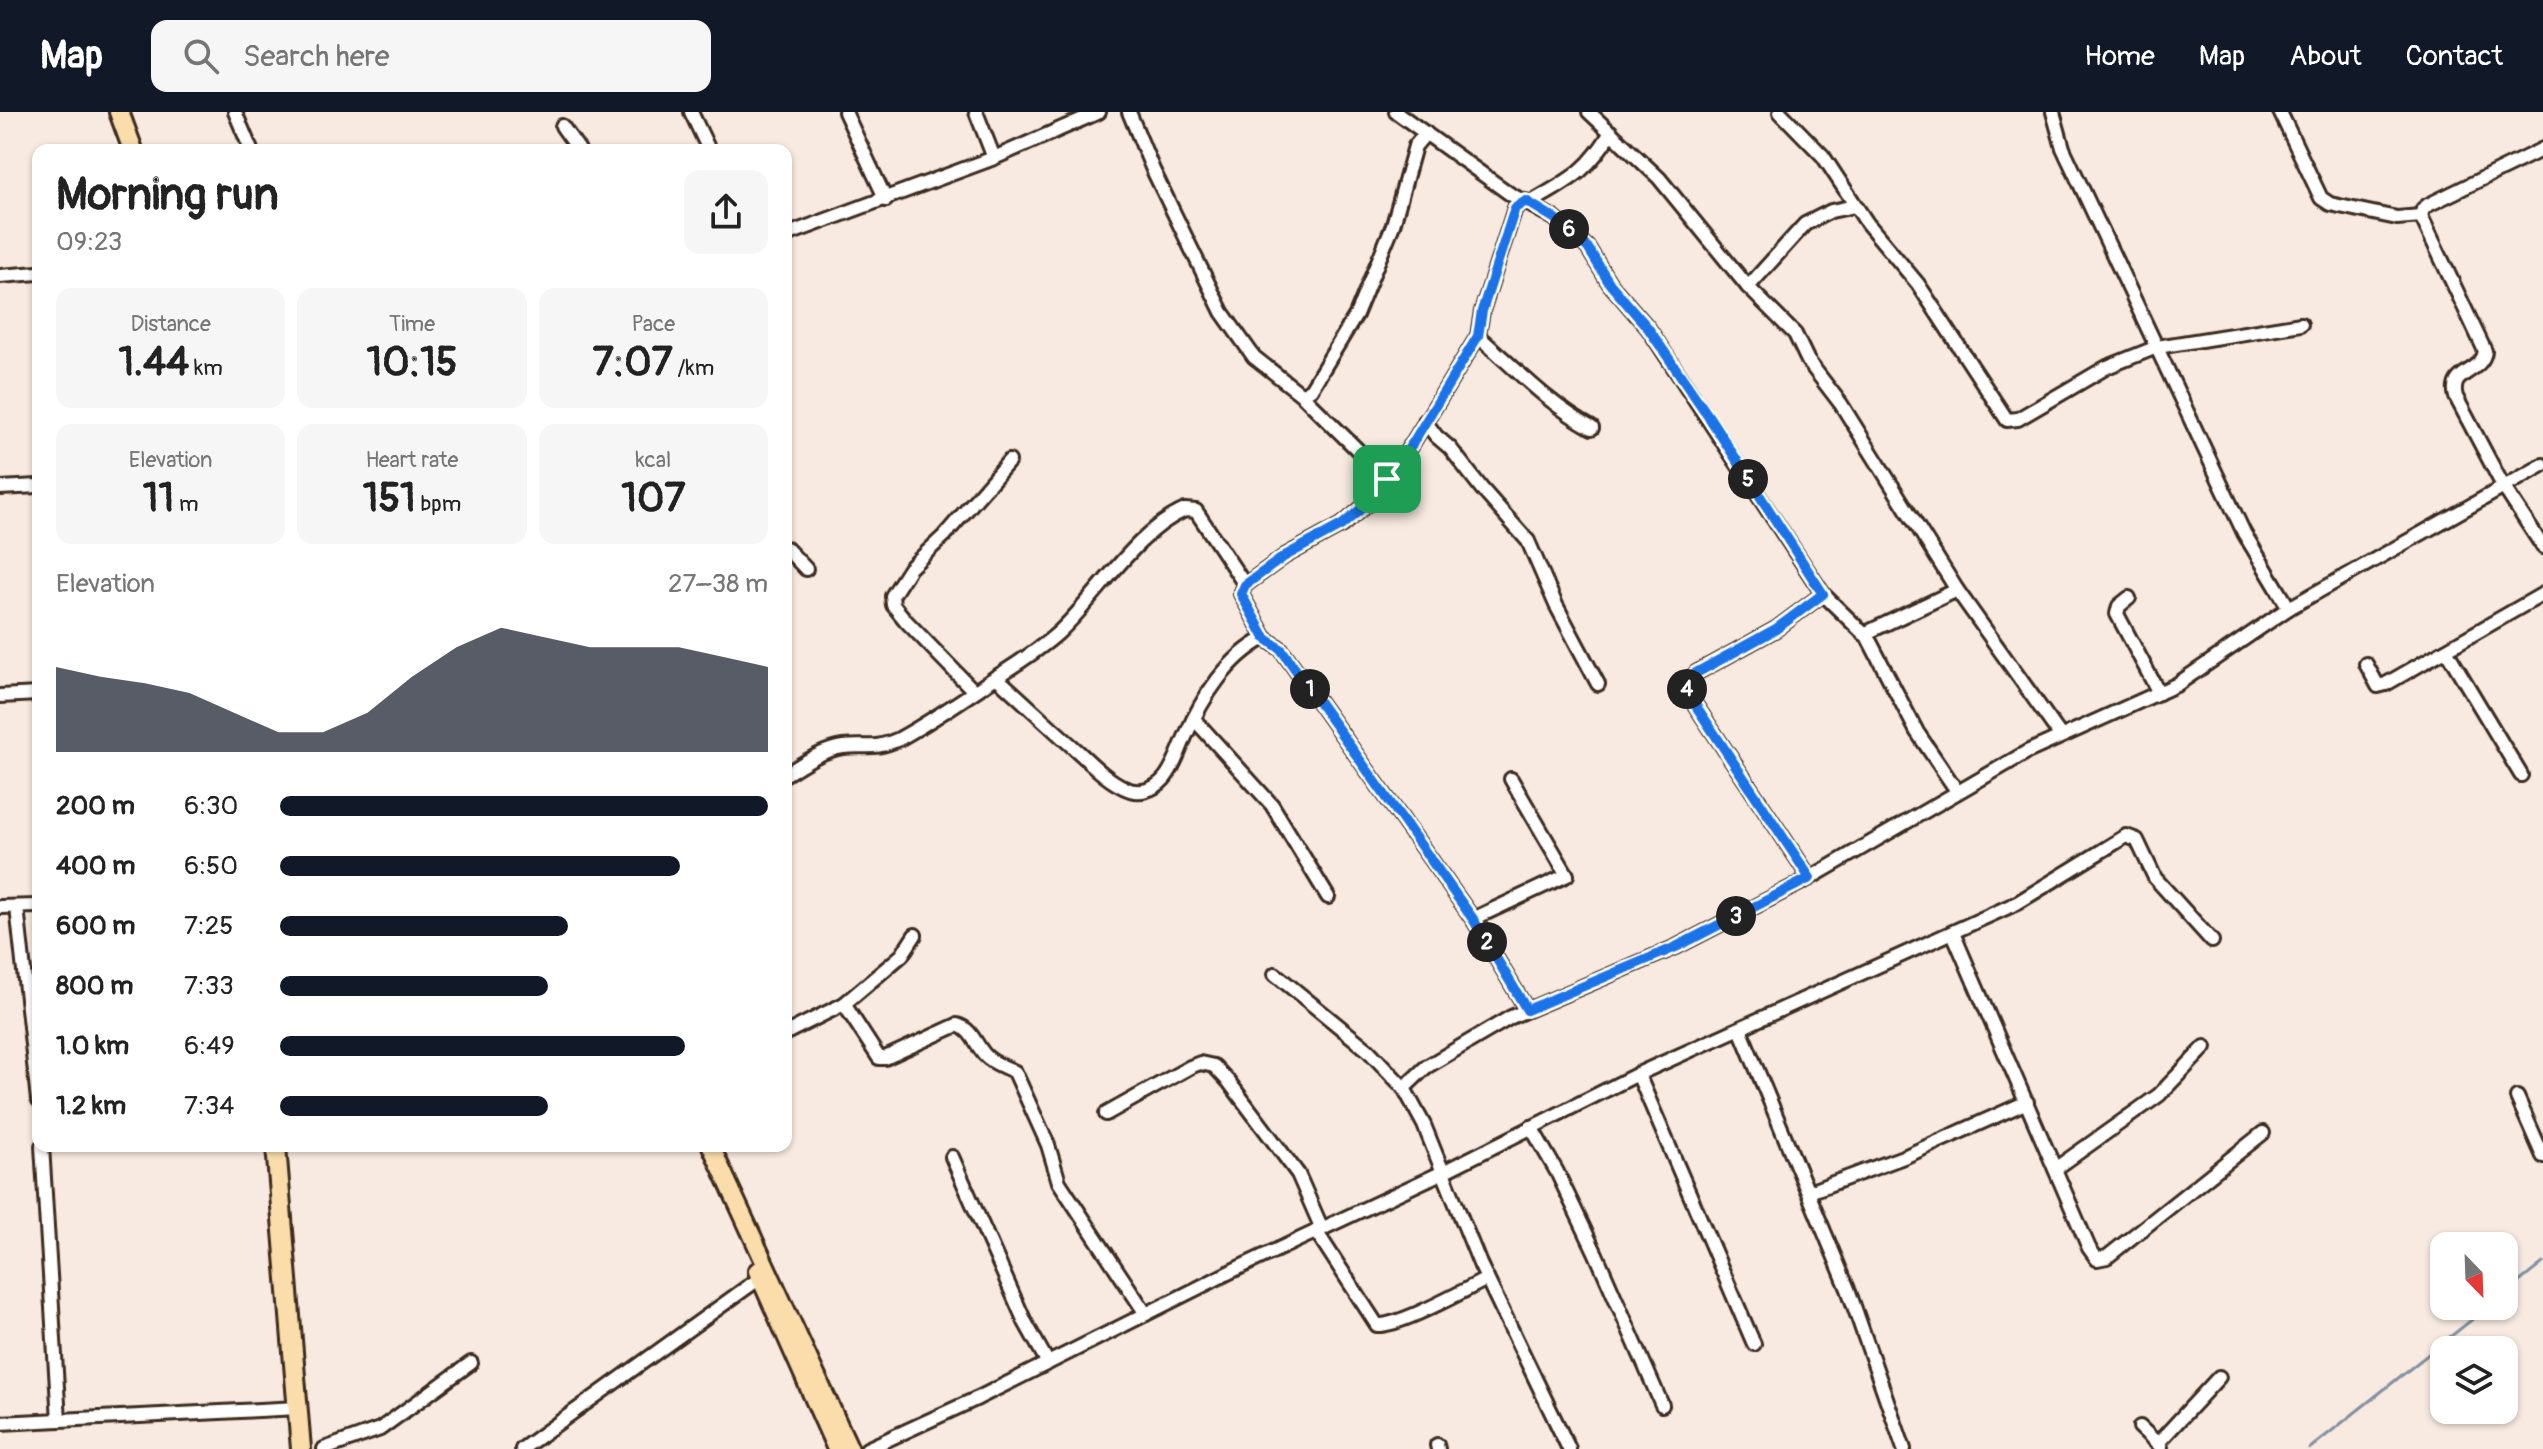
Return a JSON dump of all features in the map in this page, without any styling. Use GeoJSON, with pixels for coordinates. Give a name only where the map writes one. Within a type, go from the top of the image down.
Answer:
{"type":"FeatureCollection","features":[{"type":"Feature","properties":{"kind":"highway"},"geometry":{"type":"LineString","coordinates":[[119,112],[131,144]]}},
{"type":"Feature","properties":{"kind":"highway"},"geometry":{"type":"LineString","coordinates":[[277,1152],[301,1449]]}},
{"type":"Feature","properties":{"kind":"main road"},"geometry":{"type":"LineString","coordinates":[[702,1152],[850,1449]]}},
{"type":"Feature","properties":{"kind":"main road"},"geometry":{"type":"LineString","coordinates":[[713,1152],[836,1449]]}},
{"type":"Feature","properties":{"kind":"street"},"geometry":{"type":"LineString","coordinates":[[235,112],[248,144]]}},
{"type":"Feature","properties":{"kind":"street"},"geometry":{"type":"LineString","coordinates":[[691,112],[706,144]]}},
{"type":"Feature","properties":{"kind":"street"},"geometry":{"type":"LineString","coordinates":[[845,112],[886,200]]}},
{"type":"Feature","properties":{"kind":"street"},"geometry":{"type":"LineString","coordinates":[[976,112],[994,158]]}},
{"type":"Feature","properties":{"kind":"street"},"geometry":{"type":"LineString","coordinates":[[792,233],[994,158],[1099,112]]}},
{"type":"Feature","properties":{"kind":"street"},"geometry":{"type":"LineString","coordinates":[[1129,112],[1153,170],[1222,312],[1254,357],[1302,395],[1387,479]]}},
{"type":"Feature","properties":{"kind":"street"},"geometry":{"type":"LineString","coordinates":[[1396,112],[1497,185],[1566,226],[1588,248],[1610,284],[1648,328],[1709,417],[1823,594],[1862,634],[1957,590]]}},
{"type":"Feature","properties":{"kind":"street"},"geometry":{"type":"LineString","coordinates":[[1589,112],[1673,194],[1748,287],[1795,334],[1808,361],[1841,404],[1957,590],[2060,735]]}},
{"type":"Feature","properties":{"kind":"street"},"geometry":{"type":"LineString","coordinates":[[1780,112],[1823,156],[1855,206],[1918,284],[2007,420],[2018,419],[2107,367],[2157,347],[2301,324]]}},
{"type":"Feature","properties":{"kind":"street"},"geometry":{"type":"LineString","coordinates":[[2053,112],[2063,148],[2244,533],[2289,608]]}},
{"type":"Feature","properties":{"kind":"street"},"geometry":{"type":"LineString","coordinates":[[2280,112],[2321,198],[2330,204],[2397,218],[2421,216]]}},
{"type":"Feature","properties":{"kind":"street"},"geometry":{"type":"LineString","coordinates":[[562,126],[575,144]]}},
{"type":"Feature","properties":{"kind":"street"},"geometry":{"type":"LineString","coordinates":[[1527,1010],[1473,919],[1281,649],[1265,638],[1241,594],[1245,585],[1285,556],[1351,519],[1374,498],[1478,336],[1482,311],[1515,208],[1587,167],[1611,132]]}},
{"type":"Feature","properties":{"kind":"street"},"geometry":{"type":"LineString","coordinates":[[1302,395],[1311,389],[1356,315],[1393,225],[1415,146],[1426,133]]}},
{"type":"Feature","properties":{"kind":"street"},"geometry":{"type":"LineString","coordinates":[[2543,149],[2428,205],[2421,216],[2485,351],[2481,363],[2461,374],[2453,389],[2503,486],[2543,547]]}},
{"type":"Feature","properties":{"kind":"street"},"geometry":{"type":"LineString","coordinates":[[1748,287],[1805,224],[1824,213],[1855,206]]}},
{"type":"Feature","properties":{"kind":"street"},"geometry":{"type":"LineString","coordinates":[[0,276],[32,273]]}},
{"type":"Feature","properties":{"kind":"street"},"geometry":{"type":"LineString","coordinates":[[1478,336],[1545,397],[1592,428]]}},
{"type":"Feature","properties":{"kind":"street"},"geometry":{"type":"LineString","coordinates":[[1422,427],[1450,448],[1528,541],[1562,617],[1598,684]]}},
{"type":"Feature","properties":{"kind":"street"},"geometry":{"type":"LineString","coordinates":[[974,691],[906,621],[893,605],[892,596],[910,568],[944,536],[1009,461]]}},
{"type":"Feature","properties":{"kind":"street"},"geometry":{"type":"LineString","coordinates":[[1404,1088],[1426,1067],[1527,1010],[1676,947],[1810,878],[1957,791],[2060,735],[2159,693],[2213,661],[2289,608],[2543,465]]}},
{"type":"Feature","properties":{"kind":"street"},"geometry":{"type":"LineString","coordinates":[[0,488],[32,486]]}},
{"type":"Feature","properties":{"kind":"street"},"geometry":{"type":"LineString","coordinates":[[792,770],[838,748],[882,747],[919,728],[996,677],[1055,636],[1088,604],[1138,543],[1185,510],[1196,511],[1245,585]]}},
{"type":"Feature","properties":{"kind":"street"},"geometry":{"type":"LineString","coordinates":[[792,554],[806,569]]}},
{"type":"Feature","properties":{"kind":"street"},"geometry":{"type":"LineString","coordinates":[[1810,878],[1688,694],[1686,683],[1696,673],[1776,629],[1823,594]]}},
{"type":"Feature","properties":{"kind":"street"},"geometry":{"type":"LineString","coordinates":[[2366,664],[2375,684],[2381,686],[2543,594]]}},
{"type":"Feature","properties":{"kind":"street"},"geometry":{"type":"LineString","coordinates":[[2129,598],[2119,606],[2117,614],[2159,693]]}},
{"type":"Feature","properties":{"kind":"street"},"geometry":{"type":"LineString","coordinates":[[1866,634],[1917,732],[1957,791]]}},
{"type":"Feature","properties":{"kind":"street"},"geometry":{"type":"LineString","coordinates":[[996,677],[1101,772],[1136,792],[1154,787],[1165,777],[1194,719],[1233,659],[1265,638]]}},
{"type":"Feature","properties":{"kind":"street"},"geometry":{"type":"LineString","coordinates":[[2446,650],[2521,775]]}},
{"type":"Feature","properties":{"kind":"street"},"geometry":{"type":"LineString","coordinates":[[0,696],[32,694]]}},
{"type":"Feature","properties":{"kind":"street"},"geometry":{"type":"LineString","coordinates":[[1194,719],[1272,805],[1328,897]]}},
{"type":"Feature","properties":{"kind":"street"},"geometry":{"type":"LineString","coordinates":[[1473,919],[1567,875],[1511,779]]}},
{"type":"Feature","properties":{"kind":"street"},"geometry":{"type":"LineString","coordinates":[[867,1449],[1441,1173],[1638,1074],[2017,903],[2118,840],[2132,836],[2137,840],[2155,878],[2212,941]]}},
{"type":"Feature","properties":{"kind":"street"},"geometry":{"type":"LineString","coordinates":[[0,907],[32,906]]}},
{"type":"Feature","properties":{"kind":"street"},"geometry":{"type":"LineString","coordinates":[[17,907],[32,1045]]}},
{"type":"Feature","properties":{"kind":"street"},"geometry":{"type":"LineString","coordinates":[[1953,933],[2089,1248],[2097,1259],[2107,1257],[2263,1133]]}},
{"type":"Feature","properties":{"kind":"street"},"geometry":{"type":"LineString","coordinates":[[792,1030],[844,1004],[902,955],[915,935]]}},
{"type":"Feature","properties":{"kind":"street"},"geometry":{"type":"LineString","coordinates":[[1275,974],[1368,1050],[1404,1088],[1424,1125],[1441,1173],[1487,1279],[1569,1449]]}},
{"type":"Feature","properties":{"kind":"street"},"geometry":{"type":"LineString","coordinates":[[844,1004],[879,1058],[957,1025],[968,1030],[985,1056],[1015,1072],[1048,1145],[1059,1182],[1146,1314]]}},
{"type":"Feature","properties":{"kind":"street"},"geometry":{"type":"LineString","coordinates":[[1740,1029],[1848,1289],[1904,1449]]}},
{"type":"Feature","properties":{"kind":"street"},"geometry":{"type":"LineString","coordinates":[[2055,1169],[2159,1095],[2205,1047]]}},
{"type":"Feature","properties":{"kind":"street"},"geometry":{"type":"LineString","coordinates":[[1106,1114],[1190,1067],[1200,1063],[1214,1066],[1292,1165],[1319,1230],[1377,1325],[1395,1321],[1487,1279]]}},
{"type":"Feature","properties":{"kind":"street"},"geometry":{"type":"LineString","coordinates":[[1638,1074],[1754,1344]]}},
{"type":"Feature","properties":{"kind":"street"},"geometry":{"type":"LineString","coordinates":[[2517,1097],[2543,1156]]}},
{"type":"Feature","properties":{"kind":"street"},"geometry":{"type":"LineString","coordinates":[[1809,1192],[1906,1156],[2027,1102]]}},
{"type":"Feature","properties":{"kind":"street"},"geometry":{"type":"LineString","coordinates":[[1531,1127],[1557,1172],[1596,1254],[1662,1405]]}},
{"type":"Feature","properties":{"kind":"street"},"geometry":{"type":"LineString","coordinates":[[42,1152],[59,1420]]}},
{"type":"Feature","properties":{"kind":"street"},"geometry":{"type":"LineString","coordinates":[[952,1157],[1018,1308],[1048,1363]]}},
{"type":"Feature","properties":{"kind":"street"},"geometry":{"type":"LineString","coordinates":[[522,1449],[759,1268]]}},
{"type":"Feature","properties":{"kind":"street"},"geometry":{"type":"LineString","coordinates":[[324,1449],[380,1429],[471,1363]]}},
{"type":"Feature","properties":{"kind":"street"},"geometry":{"type":"LineString","coordinates":[[2140,1427],[2161,1446],[2219,1377]]}},
{"type":"Feature","properties":{"kind":"street"},"geometry":{"type":"LineString","coordinates":[[0,1423],[298,1408]]}},
{"type":"Feature","properties":{"kind":"waterway"},"geometry":{"type":"LineString","coordinates":[[2518,1283],[2543,1263]]}},
{"type":"Feature","properties":{"kind":"waterway"},"geometry":{"type":"LineString","coordinates":[[2309,1449],[2471,1320]]}},
{"type":"Feature","properties":{"kind":"route"},"geometry":{"type":"LineString","coordinates":[[1526,201],[1566,226],[1588,248],[1610,284],[1648,328],[1709,417],[1823,594],[1776,629],[1696,673],[1686,683],[1688,694],[1810,878],[1676,947],[1527,1010],[1473,919],[1281,649],[1265,638],[1241,594],[1245,585],[1285,556],[1351,519],[1374,498],[1387,479],[1478,336],[1482,311],[1515,208],[1526,201]]}}]}
